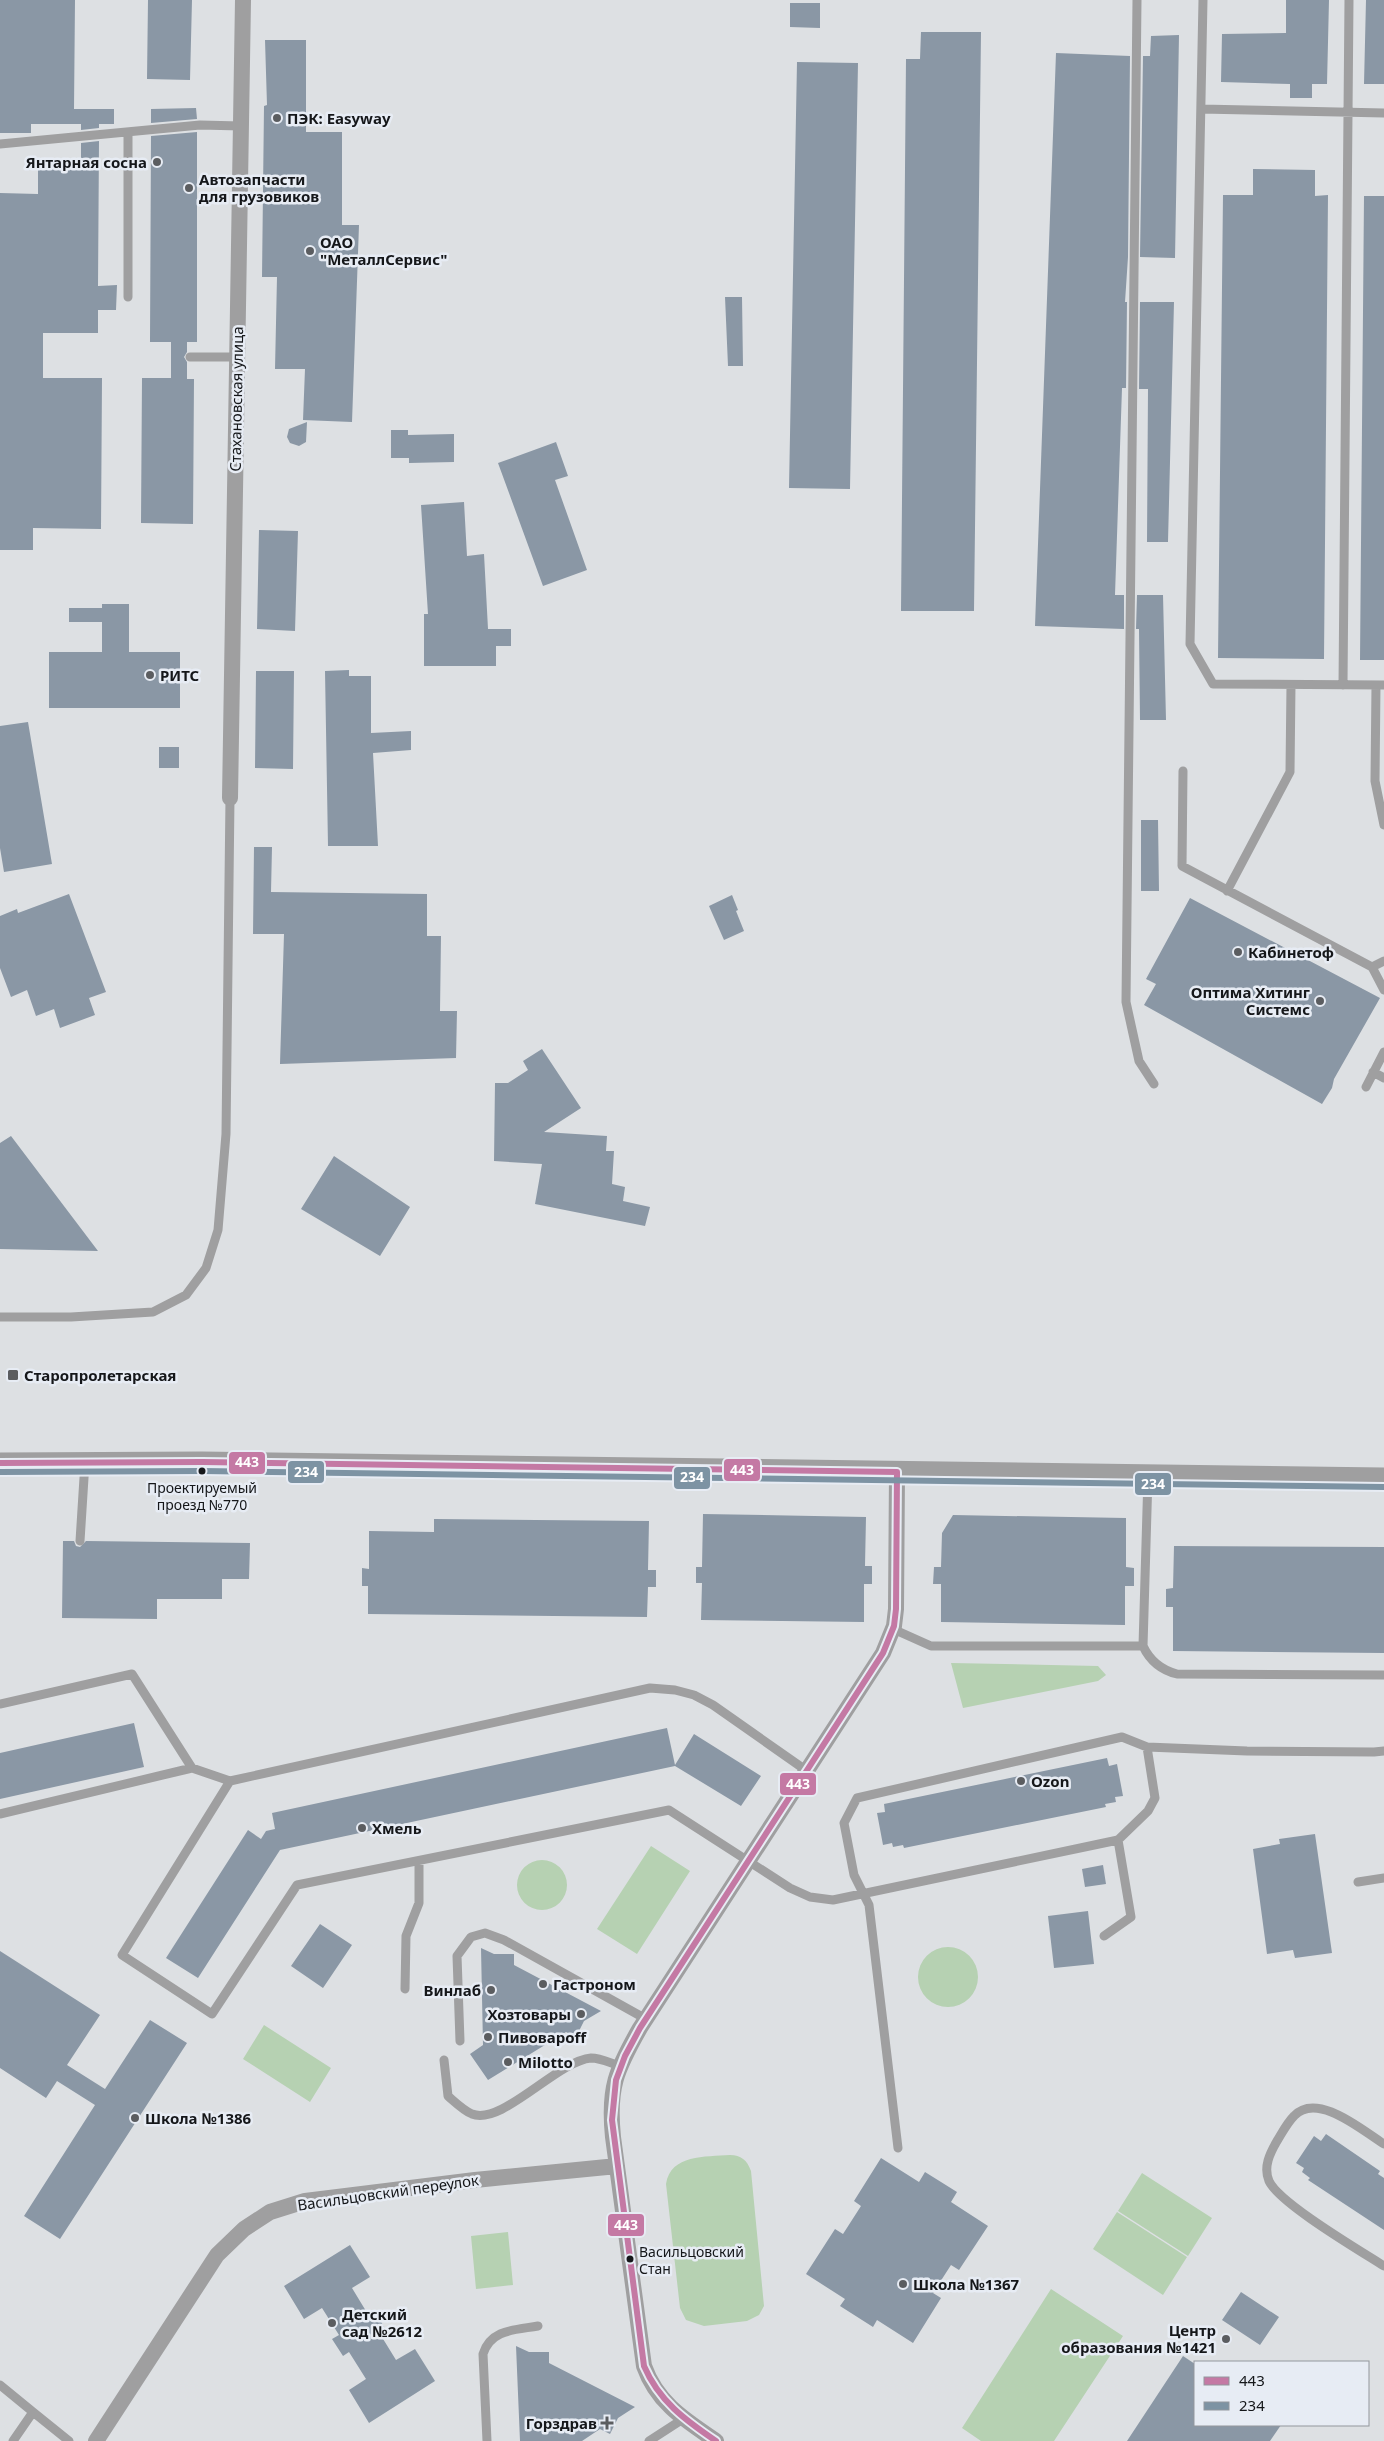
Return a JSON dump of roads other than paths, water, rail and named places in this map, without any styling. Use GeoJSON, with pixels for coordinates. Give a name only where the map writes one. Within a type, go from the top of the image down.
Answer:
{"type":"FeatureCollection","features":[{"type":"Feature","properties":{"kind":"street","name":"Стахановская улица"},"geometry":{"type":"LineString","coordinates":[[230,798],[242,0]]}},
{"type":"Feature","properties":{"kind":"street"},"geometry":{"type":"LineString","coordinates":[[0,1462],[1384,1478]]}},
{"type":"Feature","properties":{"kind":"street"},"geometry":{"type":"LineString","coordinates":[[716,2441],[670,2409],[655,2390],[644,2366],[617,2166],[611,2099],[620,2066],[646,2019],[883,1654],[893,1629],[896,1609],[897,1472]]}},
{"type":"Feature","properties":{"kind":"street","name":"Васильцовский переулок"},"geometry":{"type":"LineString","coordinates":[[96,2441],[217,2255],[244,2228],[270,2212],[305,2201],[475,2180],[617,2166]]}},
{"type":"Feature","properties":{"kind":"lane"},"geometry":{"type":"LineString","coordinates":[[1137,0],[1126,1002],[1139,1061],[1154,1084]]}},
{"type":"Feature","properties":{"kind":"lane"},"geometry":{"type":"LineString","coordinates":[[1204,0],[1190,644],[1213,684],[1380,685],[1375,781],[1384,825]]}},
{"type":"Feature","properties":{"kind":"lane"},"geometry":{"type":"LineString","coordinates":[[1343,685],[1349,0]]}},
{"type":"Feature","properties":{"kind":"lane"},"geometry":{"type":"LineString","coordinates":[[1201,109],[1384,113]]}},
{"type":"Feature","properties":{"kind":"lane"},"geometry":{"type":"LineString","coordinates":[[0,144],[128,134],[200,125],[240,126]]}},
{"type":"Feature","properties":{"kind":"lane"},"geometry":{"type":"LineString","coordinates":[[128,134],[128,298]]}},
{"type":"Feature","properties":{"kind":"lane"},"geometry":{"type":"LineString","coordinates":[[190,357],[237,357]]}},
{"type":"Feature","properties":{"kind":"lane"},"geometry":{"type":"LineString","coordinates":[[1227,891],[1290,772],[1291,685]]}},
{"type":"Feature","properties":{"kind":"lane"},"geometry":{"type":"LineString","coordinates":[[1183,771],[1182,866],[1372,967],[1384,990]]}},
{"type":"Feature","properties":{"kind":"lane"},"geometry":{"type":"LineString","coordinates":[[0,1317],[71,1317],[153,1312],[186,1295],[206,1268],[218,1230],[226,1134],[230,798]]}},
{"type":"Feature","properties":{"kind":"lane"},"geometry":{"type":"LineString","coordinates":[[1372,967],[1384,961]]}},
{"type":"Feature","properties":{"kind":"lane"},"geometry":{"type":"LineString","coordinates":[[1366,1087],[1384,1052]]}},
{"type":"Feature","properties":{"kind":"lane"},"geometry":{"type":"LineString","coordinates":[[1374,1072],[1384,1078]]}},
{"type":"Feature","properties":{"kind":"lane"},"geometry":{"type":"LineString","coordinates":[[80,1541],[85,1462]]}},
{"type":"Feature","properties":{"kind":"lane"},"geometry":{"type":"LineString","coordinates":[[1148,1475],[1143,1646],[1148,1656],[1160,1667],[1176,1674],[1384,1675]]}},
{"type":"Feature","properties":{"kind":"lane"},"geometry":{"type":"LineString","coordinates":[[893,1629],[931,1646],[1143,1646]]}},
{"type":"Feature","properties":{"kind":"lane"},"geometry":{"type":"LineString","coordinates":[[0,1704],[132,1674],[192,1768]]}},
{"type":"Feature","properties":{"kind":"lane"},"geometry":{"type":"LineString","coordinates":[[0,1814],[192,1768],[230,1782],[650,1688],[694,1694],[713,1705],[807,1771]]}},
{"type":"Feature","properties":{"kind":"lane"},"geometry":{"type":"LineString","coordinates":[[898,2148],[869,1906],[854,1875],[844,1823],[856,1798],[1122,1737],[1148,1747],[1247,1751],[1384,1751]]}},
{"type":"Feature","properties":{"kind":"lane"},"geometry":{"type":"LineString","coordinates":[[230,1782],[122,1955],[212,2014],[298,1885],[669,1810],[810,1897],[833,1900],[1118,1840],[1148,1811],[1155,1798],[1148,1747]]}},
{"type":"Feature","properties":{"kind":"lane"},"geometry":{"type":"LineString","coordinates":[[1104,1936],[1131,1917],[1118,1840]]}},
{"type":"Feature","properties":{"kind":"lane"},"geometry":{"type":"LineString","coordinates":[[405,1989],[406,1936],[420,1904],[419,1861]]}},
{"type":"Feature","properties":{"kind":"lane"},"geometry":{"type":"LineString","coordinates":[[1358,1882],[1384,1878]]}},
{"type":"Feature","properties":{"kind":"lane"},"geometry":{"type":"LineString","coordinates":[[460,2041],[456,1956],[471,1937],[485,1933],[504,1940],[646,2019]]}},
{"type":"Feature","properties":{"kind":"lane"},"geometry":{"type":"LineString","coordinates":[[444,2060],[448,2096],[472,2114],[482,2116],[500,2110],[578,2062],[597,2058],[620,2066]]}},
{"type":"Feature","properties":{"kind":"lane"},"geometry":{"type":"LineString","coordinates":[[1384,2144],[1332,2112],[1319,2107],[1306,2108],[1294,2115],[1268,2159],[1267,2170],[1268,2180],[1283,2198],[1384,2266]]}},
{"type":"Feature","properties":{"kind":"lane"},"geometry":{"type":"LineString","coordinates":[[487,2441],[482,2354],[486,2344],[493,2336],[504,2331],[538,2326]]}},
{"type":"Feature","properties":{"kind":"lane"},"geometry":{"type":"LineString","coordinates":[[0,2386],[68,2441]]}},
{"type":"Feature","properties":{"kind":"lane"},"geometry":{"type":"LineString","coordinates":[[13,2441],[33,2412]]}},
{"type":"Feature","properties":{"kind":"lane"},"geometry":{"type":"LineString","coordinates":[[649,2441],[683,2419]]}},
{"type":"Feature","properties":{"kind":"place","name":"ПЭК: Easyway"},"geometry":{"type":"Point","coordinates":[277,118]}},
{"type":"Feature","properties":{"kind":"place","name":"Янтарная сосна"},"geometry":{"type":"Point","coordinates":[157,162]}},
{"type":"Feature","properties":{"kind":"place","name":"Автозапчасти для грузовиков"},"geometry":{"type":"Point","coordinates":[189,188]}},
{"type":"Feature","properties":{"kind":"place","name":"ОАО \"МеталлСервис\""},"geometry":{"type":"Point","coordinates":[310,251]}},
{"type":"Feature","properties":{"kind":"place","name":"РИТС"},"geometry":{"type":"Point","coordinates":[150,675]}},
{"type":"Feature","properties":{"kind":"place","name":"Кабинетоф"},"geometry":{"type":"Point","coordinates":[1238,952]}},
{"type":"Feature","properties":{"kind":"place","name":"Оптима Хитинг Системс"},"geometry":{"type":"Point","coordinates":[1320,1001]}},
{"type":"Feature","properties":{"kind":"place","name":"Старопролетарская"},"geometry":{"type":"Point","coordinates":[13,1375]}},
{"type":"Feature","properties":{"kind":"place","name":"Проектируемый проезд №770"},"geometry":{"type":"Point","coordinates":[202,1471]}},
{"type":"Feature","properties":{"kind":"place","name":"Ozon"},"geometry":{"type":"Point","coordinates":[1021,1781]}},
{"type":"Feature","properties":{"kind":"place","name":"Хмель"},"geometry":{"type":"Point","coordinates":[362,1828]}},
{"type":"Feature","properties":{"kind":"place","name":"Гастроном"},"geometry":{"type":"Point","coordinates":[543,1984]}},
{"type":"Feature","properties":{"kind":"place","name":"Винлаб"},"geometry":{"type":"Point","coordinates":[491,1990]}},
{"type":"Feature","properties":{"kind":"place","name":"Хозтовары"},"geometry":{"type":"Point","coordinates":[581,2014]}},
{"type":"Feature","properties":{"kind":"place","name":"Пивовароff"},"geometry":{"type":"Point","coordinates":[488,2037]}},
{"type":"Feature","properties":{"kind":"place","name":"Milotto"},"geometry":{"type":"Point","coordinates":[508,2062]}},
{"type":"Feature","properties":{"kind":"place","name":"Школа №1386"},"geometry":{"type":"Point","coordinates":[135,2118]}},
{"type":"Feature","properties":{"kind":"place","name":"Васильцовский Стан"},"geometry":{"type":"Point","coordinates":[630,2259]}},
{"type":"Feature","properties":{"kind":"place","name":"Школа №1367"},"geometry":{"type":"Point","coordinates":[903,2284]}},
{"type":"Feature","properties":{"kind":"place","name":"Детский сад №2612"},"geometry":{"type":"Point","coordinates":[332,2323]}},
{"type":"Feature","properties":{"kind":"place","name":"Центр образования №1421"},"geometry":{"type":"Point","coordinates":[1226,2339]}},
{"type":"Feature","properties":{"kind":"place","name":"Горздрав"},"geometry":{"type":"Point","coordinates":[607,2423]}}]}
